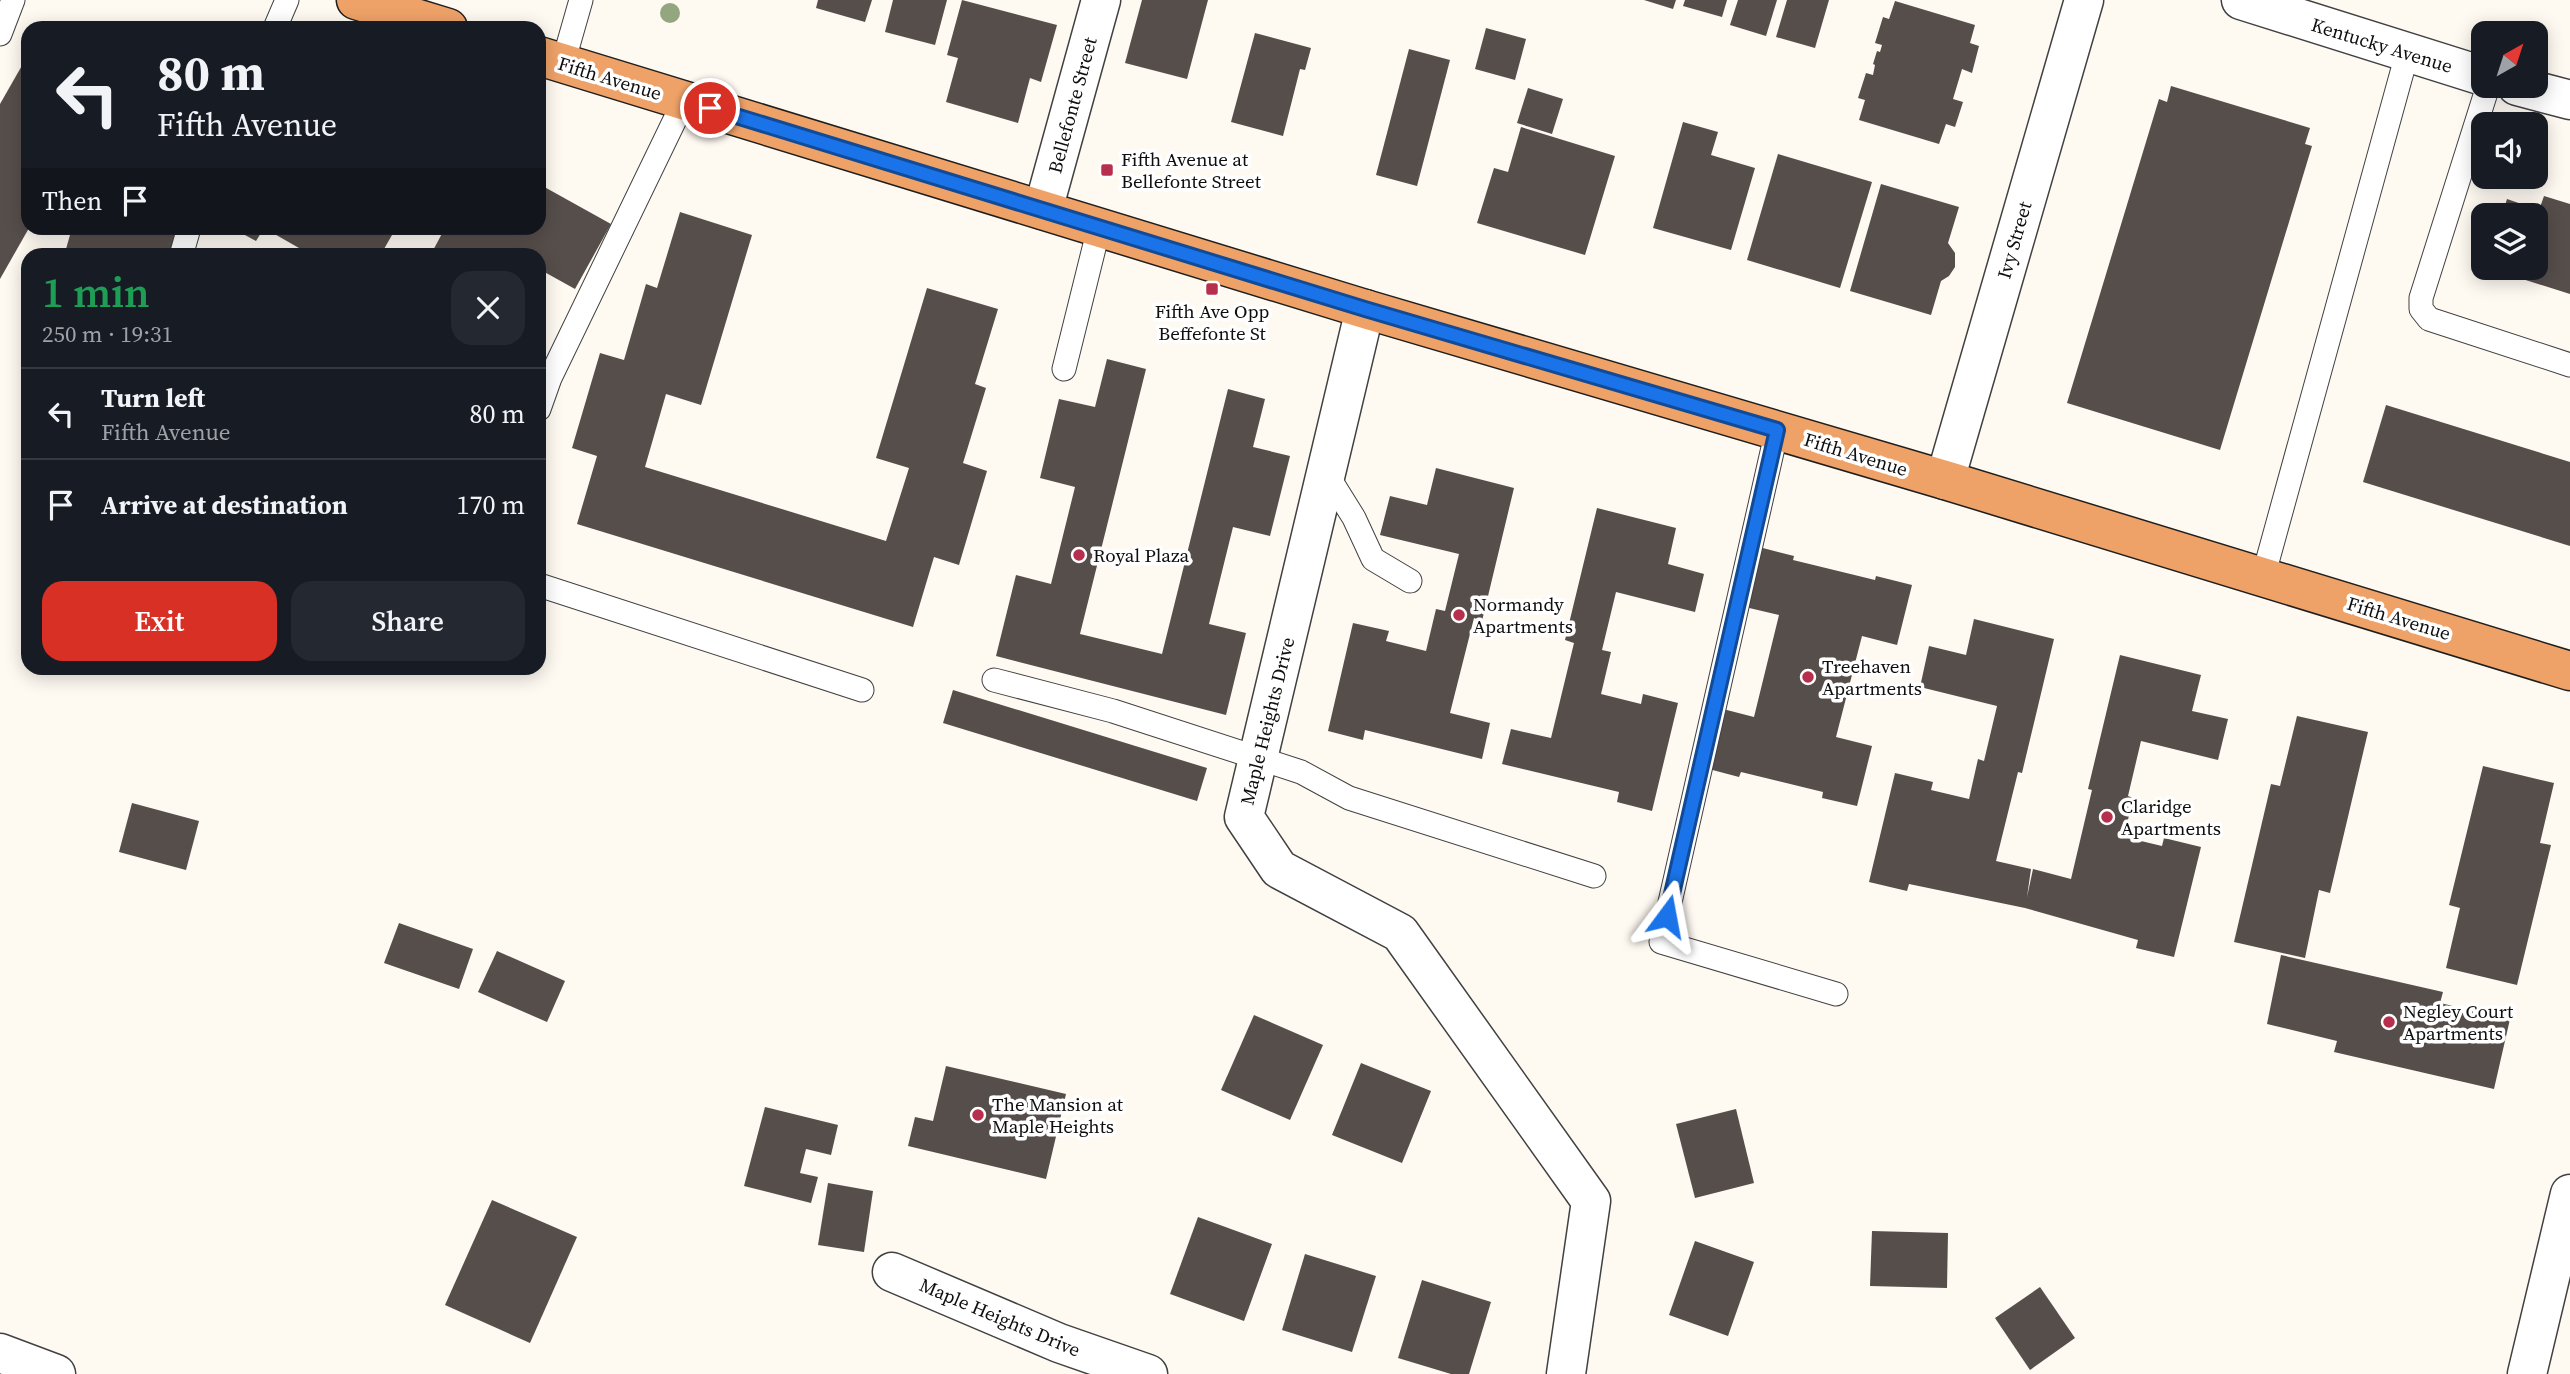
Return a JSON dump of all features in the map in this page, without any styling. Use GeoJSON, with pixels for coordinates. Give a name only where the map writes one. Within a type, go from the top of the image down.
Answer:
{"type":"FeatureCollection","features":[{"type":"Feature","properties":{"kind":"highway"},"geometry":{"type":"LineString","coordinates":[[356,0],[425,21]]}},
{"type":"Feature","properties":{"kind":"highway","name":"Fifth Avenue"},"geometry":{"type":"LineString","coordinates":[[551,60],[1365,309],[1945,480],[2570,671]]}},
{"type":"Feature","properties":{"kind":"street","name":"Bellefonte Street"},"geometry":{"type":"LineString","coordinates":[[1042,210],[1101,0]]}},
{"type":"Feature","properties":{"kind":"street","name":"Ivy Street"},"geometry":{"type":"LineString","coordinates":[[1945,480],[2084,0]]}},
{"type":"Feature","properties":{"kind":"street","name":"Kentucky Avenue"},"geometry":{"type":"LineString","coordinates":[[2241,0],[2471,73]]}},
{"type":"Feature","properties":{"kind":"street"},"geometry":{"type":"LineString","coordinates":[[2548,94],[2570,100]]}},
{"type":"Feature","properties":{"kind":"street","name":"Maple Heights Drive"},"geometry":{"type":"LineString","coordinates":[[1365,309],[1244,817],[1279,869],[1400,933],[1591,1201],[1566,1374]]}},
{"type":"Feature","properties":{"kind":"street"},"geometry":{"type":"LineString","coordinates":[[2527,1374],[2570,1194]]}},
{"type":"Feature","properties":{"kind":"street","name":"Maple Heights Drive"},"geometry":{"type":"LineString","coordinates":[[892,1272],[1059,1343],[1148,1374]]}},
{"type":"Feature","properties":{"kind":"street"},"geometry":{"type":"LineString","coordinates":[[0,1353],[55,1374]]}},
{"type":"Feature","properties":{"kind":"lane"},"geometry":{"type":"LineString","coordinates":[[0,34],[13,0]]}},
{"type":"Feature","properties":{"kind":"lane"},"geometry":{"type":"LineString","coordinates":[[278,21],[287,0]]}},
{"type":"Feature","properties":{"kind":"lane"},"geometry":{"type":"LineString","coordinates":[[551,60],[581,0]]}},
{"type":"Feature","properties":{"kind":"lane"},"geometry":{"type":"LineString","coordinates":[[2263,577],[2407,54]]}},
{"type":"Feature","properties":{"kind":"lane"},"geometry":{"type":"LineString","coordinates":[[2484,98],[2421,298],[2421,309],[2429,319],[2570,365]]}},
{"type":"Feature","properties":{"kind":"lane"},"geometry":{"type":"LineString","coordinates":[[546,389],[684,100]]}},
{"type":"Feature","properties":{"kind":"lane"},"geometry":{"type":"LineString","coordinates":[[1064,369],[1099,228]]}},
{"type":"Feature","properties":{"kind":"lane"},"geometry":{"type":"LineString","coordinates":[[546,362],[577,321]]}},
{"type":"Feature","properties":{"kind":"lane"},"geometry":{"type":"LineString","coordinates":[[1777,430],[1661,942],[1836,993]]}},
{"type":"Feature","properties":{"kind":"lane"},"geometry":{"type":"LineString","coordinates":[[1326,472],[1354,518],[1373,559],[1410,581]]}},
{"type":"Feature","properties":{"kind":"lane"},"geometry":{"type":"LineString","coordinates":[[546,587],[862,690]]}},
{"type":"Feature","properties":{"kind":"lane"},"geometry":{"type":"LineString","coordinates":[[994,680],[1113,711],[1301,772],[1349,798],[1594,876]]}},
{"type":"Feature","properties":{"kind":"building"},"geometry":{"type":"Polygon","coordinates":[[[818,0],[872,0],[865,22],[816,8],[818,0]]]}},
{"type":"Feature","properties":{"kind":"building"},"geometry":{"type":"Polygon","coordinates":[[[893,0],[947,0],[935,45],[885,32],[893,0]]]}},
{"type":"Feature","properties":{"kind":"building"},"geometry":{"type":"Polygon","coordinates":[[[962,0],[1057,25],[1041,82],[1030,78],[1018,123],[946,102],[958,58],[947,55],[962,0]]]}},
{"type":"Feature","properties":{"kind":"building"},"geometry":{"type":"Polygon","coordinates":[[[1142,0],[1208,0],[1187,79],[1125,63],[1142,0]]]}},
{"type":"Feature","properties":{"kind":"building"},"geometry":{"type":"Polygon","coordinates":[[[1644,0],[1676,0],[1673,9],[1644,0]]]}},
{"type":"Feature","properties":{"kind":"building"},"geometry":{"type":"Polygon","coordinates":[[[1685,0],[1727,0],[1722,17],[1683,6],[1685,0]]]}},
{"type":"Feature","properties":{"kind":"building"},"geometry":{"type":"Polygon","coordinates":[[[1738,0],[1777,0],[1766,36],[1730,25],[1738,0]]]}},
{"type":"Feature","properties":{"kind":"building"},"geometry":{"type":"Polygon","coordinates":[[[1787,0],[1829,0],[1815,48],[1776,37],[1787,0]]]}},
{"type":"Feature","properties":{"kind":"building"},"geometry":{"type":"Polygon","coordinates":[[[1895,1],[1975,25],[1970,43],[1979,46],[1972,73],[1962,69],[1953,99],[1963,102],[1955,127],[1946,124],[1939,144],[1859,120],[1865,100],[1858,98],[1866,73],[1873,75],[1873,64],[1882,45],[1875,43],[1883,17],[1889,19],[1895,1]]]}},
{"type":"Feature","properties":{"kind":"building"},"geometry":{"type":"Polygon","coordinates":[[[1486,28],[1526,39],[1515,80],[1475,69],[1486,28]]]}},
{"type":"Feature","properties":{"kind":"building"},"geometry":{"type":"Polygon","coordinates":[[[1255,33],[1311,48],[1305,70],[1300,69],[1283,136],[1231,122],[1255,33]]]}},
{"type":"Feature","properties":{"kind":"building"},"geometry":{"type":"Polygon","coordinates":[[[1409,49],[1450,60],[1417,186],[1376,175],[1409,49]]]}},
{"type":"Feature","properties":{"kind":"building"},"geometry":{"type":"Polygon","coordinates":[[[21,67],[21,235],[25,235],[0,279],[0,104],[21,67]]]}},
{"type":"Feature","properties":{"kind":"building"},"geometry":{"type":"Polygon","coordinates":[[[2171,86],[2310,128],[2305,144],[2312,146],[2220,450],[2067,403],[2159,99],[2167,102],[2171,86]]]}},
{"type":"Feature","properties":{"kind":"building"},"geometry":{"type":"Polygon","coordinates":[[[1528,88],[1563,99],[1552,134],[1517,123],[1528,88]]]}},
{"type":"Feature","properties":{"kind":"building"},"geometry":{"type":"Polygon","coordinates":[[[1683,122],[1718,132],[1711,155],[1755,168],[1731,250],[1653,228],[1683,122]]]}},
{"type":"Feature","properties":{"kind":"building"},"geometry":{"type":"Polygon","coordinates":[[[1521,127],[1615,156],[1585,255],[1477,223],[1494,168],[1508,172],[1521,127]]]}},
{"type":"Feature","properties":{"kind":"building"},"geometry":{"type":"Polygon","coordinates":[[[1778,154],[1872,182],[1840,288],[1747,260],[1778,154]]]}},
{"type":"Feature","properties":{"kind":"building"},"geometry":{"type":"Polygon","coordinates":[[[1881,184],[1959,207],[1948,243],[1955,253],[1955,267],[1949,276],[1941,281],[1931,315],[1850,291],[1881,184]]]}},
{"type":"Feature","properties":{"kind":"building"},"geometry":{"type":"Polygon","coordinates":[[[546,188],[611,224],[575,289],[546,273],[546,248],[434,248],[441,235],[546,235],[546,188]]]}},
{"type":"Feature","properties":{"kind":"building"},"geometry":{"type":"Polygon","coordinates":[[[2544,196],[2570,204],[2570,294],[2526,280],[2548,280],[2548,203],[2542,203],[2544,196]]]}},
{"type":"Feature","properties":{"kind":"building"},"geometry":{"type":"Polygon","coordinates":[[[680,212],[752,235],[701,405],[666,394],[645,467],[886,541],[909,468],[876,458],[927,288],[998,309],[975,384],[986,388],[963,463],[987,471],[959,565],[934,557],[913,627],[577,524],[597,456],[572,448],[600,353],[624,360],[646,284],[657,288],[680,212]]]}},
{"type":"Feature","properties":{"kind":"building"},"geometry":{"type":"Polygon","coordinates":[[[70,235],[176,235],[172,248],[66,248],[70,235]]]}},
{"type":"Feature","properties":{"kind":"building"},"geometry":{"type":"Polygon","coordinates":[[[245,235],[260,235],[256,241],[245,235]]]}},
{"type":"Feature","properties":{"kind":"building"},"geometry":{"type":"Polygon","coordinates":[[[276,235],[392,235],[385,248],[299,248],[276,235]]]}},
{"type":"Feature","properties":{"kind":"building","name":"Royal Plaza"},"geometry":{"type":"Polygon","coordinates":[[[1107,359],[1146,369],[1080,634],[1162,654],[1228,389],[1265,399],[1253,447],[1290,456],[1270,536],[1233,527],[1209,624],[1246,633],[1226,715],[996,656],[1016,575],[1051,584],[1075,487],[1040,478],[1059,399],[1095,407],[1107,359]]]}},
{"type":"Feature","properties":{"kind":"building"},"geometry":{"type":"Polygon","coordinates":[[[2386,405],[2570,462],[2570,546],[2363,482],[2386,405]]]}},
{"type":"Feature","properties":{"kind":"building","name":"Normandy Apartments"},"geometry":{"type":"Polygon","coordinates":[[[1436,468],[1514,488],[1482,621],[1474,618],[1450,713],[1490,723],[1482,759],[1365,730],[1363,740],[1328,731],[1353,623],[1389,631],[1386,641],[1426,651],[1436,609],[1445,611],[1459,554],[1380,535],[1390,496],[1427,505],[1436,468]]]}},
{"type":"Feature","properties":{"kind":"building","name":"Normandy Apartments"},"geometry":{"type":"Polygon","coordinates":[[[1597,508],[1676,528],[1668,564],[1704,574],[1695,612],[1616,592],[1602,650],[1611,652],[1601,694],[1641,704],[1643,694],[1678,703],[1652,811],[1617,802],[1619,792],[1502,764],[1511,729],[1551,738],[1574,643],[1565,640],[1597,508]]]}},
{"type":"Feature","properties":{"kind":"building","name":"Treehaven Apartments"},"geometry":{"type":"Polygon","coordinates":[[[1759,547],[1794,556],[1793,560],[1875,580],[1876,576],[1912,585],[1897,645],[1862,636],[1836,737],[1872,746],[1857,806],[1822,798],[1823,792],[1741,772],[1739,777],[1705,768],[1719,708],[1754,717],[1779,615],[1745,607],[1759,547]]]}},
{"type":"Feature","properties":{"kind":"building"},"geometry":{"type":"Polygon","coordinates":[[[1974,619],[2054,639],[2022,773],[2018,772],[1996,861],[2031,869],[2027,897],[2033,869],[2071,879],[2092,790],[2088,789],[2120,655],[2201,675],[2192,711],[2228,719],[2218,760],[2141,741],[2128,796],[2133,798],[2124,837],[2162,846],[2164,838],[2201,847],[2174,957],[2136,948],[2138,940],[2025,908],[1909,884],[1907,891],[1869,882],[1895,773],[1933,782],[1931,790],[1969,799],[1978,759],[1984,761],[1997,706],[1920,687],[1929,646],[1966,655],[1974,619]]]}},
{"type":"Feature","properties":{"kind":"building"},"geometry":{"type":"Polygon","coordinates":[[[953,690],[1207,768],[1197,801],[943,723],[953,690]]]}},
{"type":"Feature","properties":{"kind":"building"},"geometry":{"type":"Polygon","coordinates":[[[2297,716],[2368,732],[2330,893],[2319,890],[2305,958],[2234,942],[2271,784],[2280,786],[2297,716]]]}},
{"type":"Feature","properties":{"kind":"building","name":"Negley Court Apartments"},"geometry":{"type":"Polygon","coordinates":[[[2483,766],[2554,783],[2540,843],[2551,845],[2517,985],[2446,968],[2460,908],[2449,905],[2483,766]]]}},
{"type":"Feature","properties":{"kind":"building"},"geometry":{"type":"Polygon","coordinates":[[[132,803],[199,821],[186,870],[119,852],[132,803]]]}},
{"type":"Feature","properties":{"kind":"building"},"geometry":{"type":"Polygon","coordinates":[[[399,923],[473,949],[459,989],[384,963],[399,923]]]}},
{"type":"Feature","properties":{"kind":"building"},"geometry":{"type":"Polygon","coordinates":[[[497,951],[565,981],[547,1022],[478,992],[497,951]]]}},
{"type":"Feature","properties":{"kind":"building","name":"Negley Court Apartments"},"geometry":{"type":"Polygon","coordinates":[[[2281,955],[2443,992],[2440,1003],[2510,1019],[2494,1089],[2334,1052],[2337,1041],[2267,1024],[2281,955]]]}},
{"type":"Feature","properties":{"kind":"building"},"geometry":{"type":"Polygon","coordinates":[[[1254,1015],[1323,1045],[1290,1120],[1221,1090],[1254,1015]]]}},
{"type":"Feature","properties":{"kind":"building"},"geometry":{"type":"Polygon","coordinates":[[[1361,1063],[1431,1091],[1402,1163],[1332,1135],[1361,1063]]]}},
{"type":"Feature","properties":{"kind":"building"},"geometry":{"type":"Polygon","coordinates":[[[946,1066],[1066,1094],[1046,1179],[908,1146],[915,1117],[933,1121],[946,1066]]]}},
{"type":"Feature","properties":{"kind":"building"},"geometry":{"type":"Polygon","coordinates":[[[765,1107],[838,1125],[831,1155],[806,1149],[800,1173],[818,1177],[811,1203],[744,1186],[765,1107]]]}},
{"type":"Feature","properties":{"kind":"building"},"geometry":{"type":"Polygon","coordinates":[[[1736,1109],[1754,1183],[1695,1198],[1676,1124],[1736,1109]]]}},
{"type":"Feature","properties":{"kind":"building"},"geometry":{"type":"Polygon","coordinates":[[[828,1183],[873,1191],[864,1252],[818,1245],[828,1183]]]}},
{"type":"Feature","properties":{"kind":"building"},"geometry":{"type":"Polygon","coordinates":[[[492,1200],[577,1237],[530,1343],[445,1305],[492,1200]]]}},
{"type":"Feature","properties":{"kind":"building"},"geometry":{"type":"Polygon","coordinates":[[[1198,1217],[1272,1244],[1244,1321],[1170,1294],[1198,1217]]]}},
{"type":"Feature","properties":{"kind":"building"},"geometry":{"type":"Polygon","coordinates":[[[1872,1231],[1948,1233],[1947,1288],[1870,1286],[1872,1231]]]}},
{"type":"Feature","properties":{"kind":"building"},"geometry":{"type":"Polygon","coordinates":[[[1695,1241],[1754,1262],[1728,1336],[1669,1315],[1695,1241]]]}},
{"type":"Feature","properties":{"kind":"building"},"geometry":{"type":"Polygon","coordinates":[[[1305,1254],[1376,1276],[1352,1352],[1282,1330],[1305,1254]]]}},
{"type":"Feature","properties":{"kind":"building"},"geometry":{"type":"Polygon","coordinates":[[[1422,1280],[1491,1302],[1469,1374],[1451,1374],[1398,1358],[1422,1280]]]}},
{"type":"Feature","properties":{"kind":"building"},"geometry":{"type":"Polygon","coordinates":[[[2040,1287],[2075,1338],[2030,1370],[1995,1318],[2040,1287]]]}},
{"type":"Feature","properties":{"kind":"place","name":"Fifth Avenue at Bellefonte Street"},"geometry":{"type":"Point","coordinates":[1107,170]}},
{"type":"Feature","properties":{"kind":"place","name":"Fifth Ave Opp Beffefonte St"},"geometry":{"type":"Point","coordinates":[1212,289]}},
{"type":"Feature","properties":{"kind":"place","name":"Royal Plaza"},"geometry":{"type":"Point","coordinates":[1079,555]}},
{"type":"Feature","properties":{"kind":"place","name":"Normandy Apartments"},"geometry":{"type":"Point","coordinates":[1459,615]}},
{"type":"Feature","properties":{"kind":"place","name":"Treehaven Apartments"},"geometry":{"type":"Point","coordinates":[1808,677]}},
{"type":"Feature","properties":{"kind":"place","name":"Claridge Apartments"},"geometry":{"type":"Point","coordinates":[2107,817]}},
{"type":"Feature","properties":{"kind":"place","name":"Negley Court Apartments"},"geometry":{"type":"Point","coordinates":[2389,1022]}},
{"type":"Feature","properties":{"kind":"place","name":"The Mansion at Maple Heights"},"geometry":{"type":"Point","coordinates":[978,1115]}},
{"type":"Feature","properties":{"kind":"route"},"geometry":{"type":"LineString","coordinates":[[710,108],[1365,309],[1777,430],[1667,916]]}}]}
